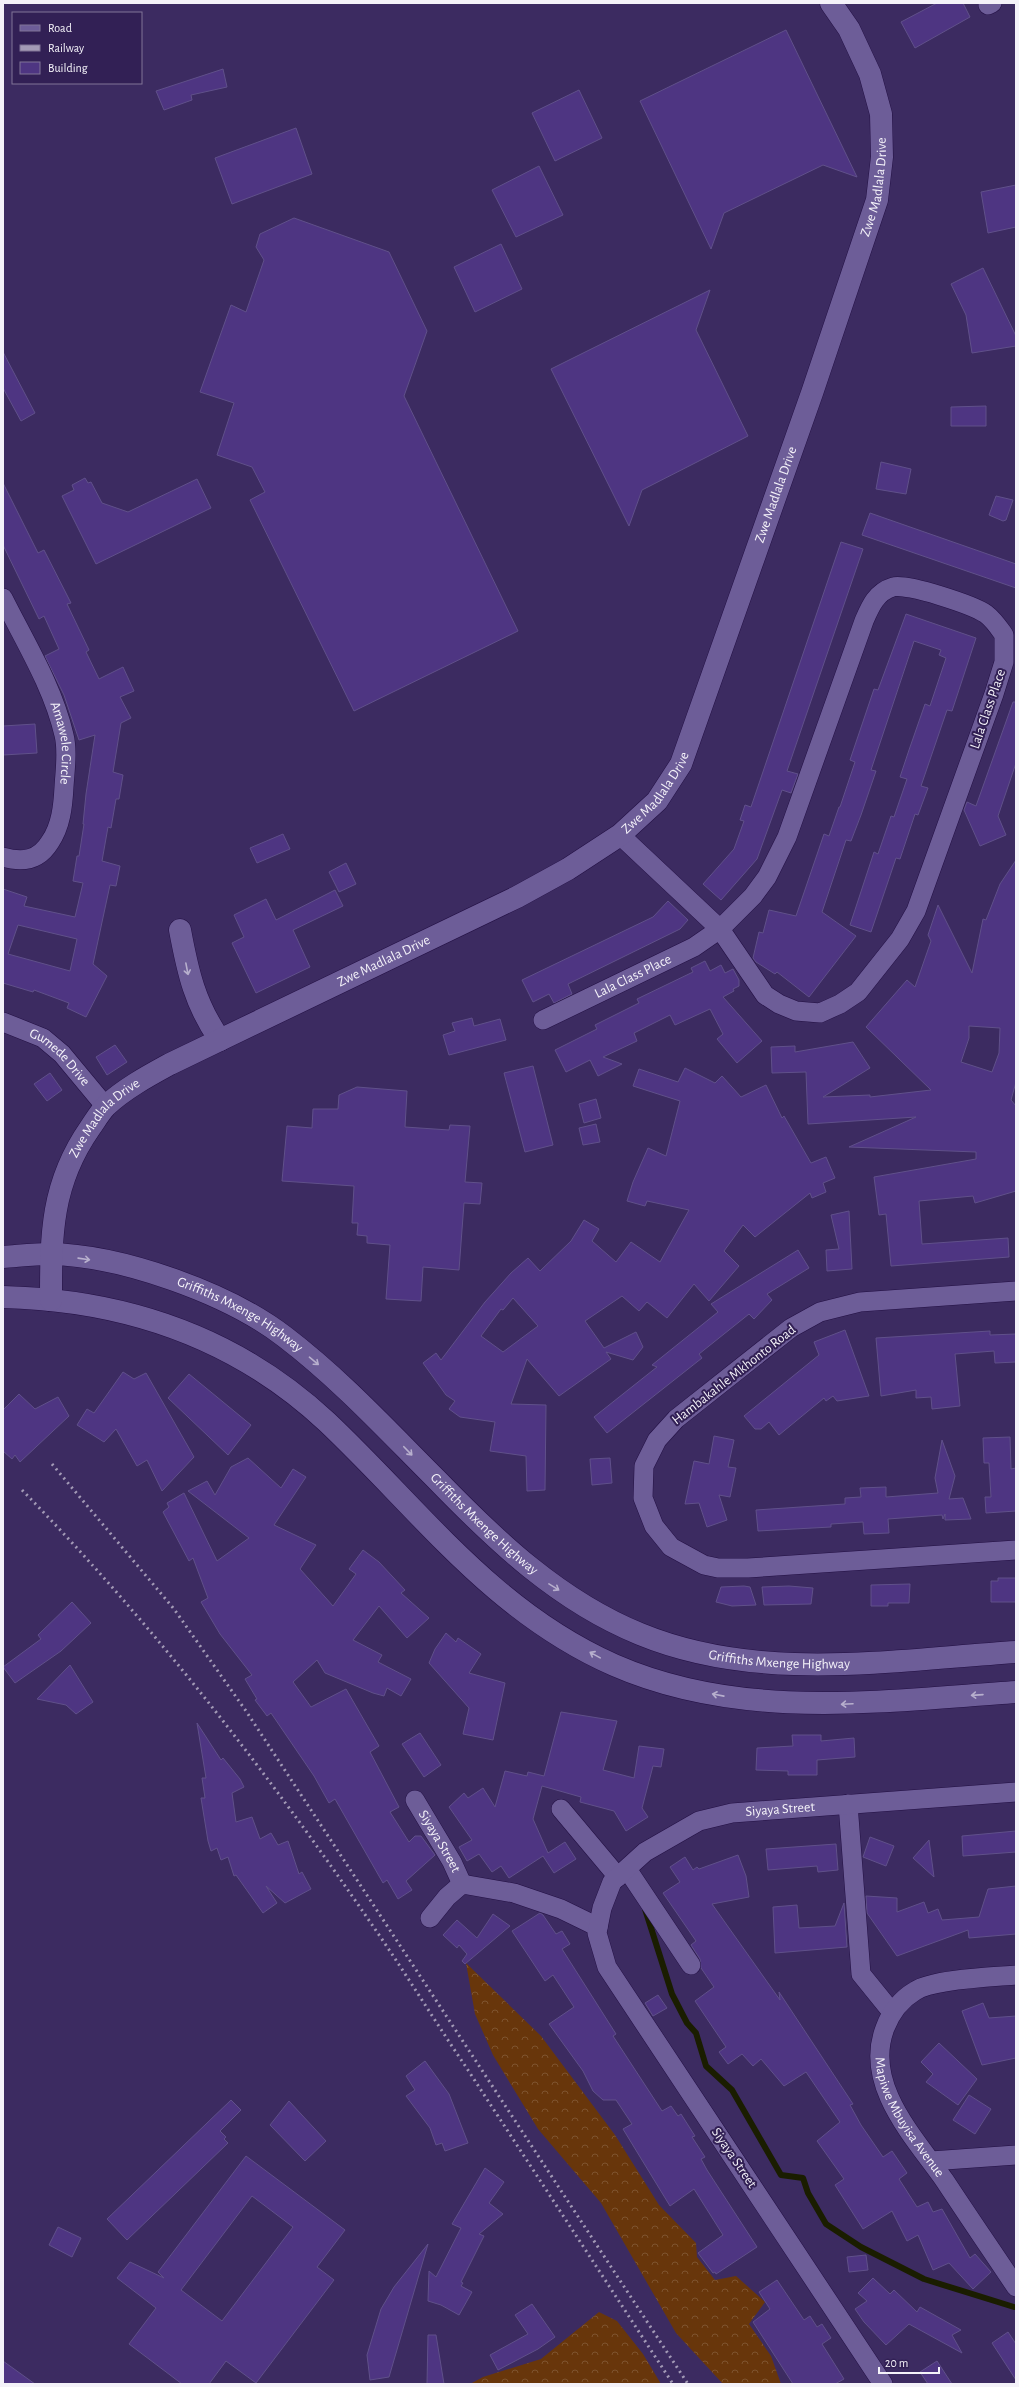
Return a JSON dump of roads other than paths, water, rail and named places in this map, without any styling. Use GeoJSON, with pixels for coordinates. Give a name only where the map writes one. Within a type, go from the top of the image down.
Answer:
{"type":"FeatureCollection","features":[{"type":"Feature","properties":{"kind":"street","name":"Zwe Madlala Drive"},"geometry":{"type":"LineString","coordinates":[[51,1300],[51,1254],[53,1224],[59,1189],[78,1146],[106,1107],[148,1076],[517,897],[568,869],[620,835],[657,801],[681,764],[812,393],[876,200],[882,157],[881,114],[870,74],[849,29],[830,3]]}},
{"type":"Feature","properties":{"kind":"street","name":"Lala Class Place"},"geometry":{"type":"LineString","coordinates":[[543,1020],[694,947],[720,929],[752,896],[777,860],[787,837],[872,603],[881,593],[893,587],[907,587],[970,606],[986,614],[1004,635],[1006,647],[1004,662],[994,694],[916,911],[900,939],[862,986],[840,1004],[820,1014],[796,1011],[779,1004],[765,995],[720,929],[620,835]]}},
{"type":"Feature","properties":{"kind":"street","name":"Amawele Circle"},"geometry":{"type":"LineString","coordinates":[[3,598],[50,694],[65,736],[63,806],[56,834],[44,852],[31,859],[12,860],[3,857]]}},
{"type":"Feature","properties":{"kind":"street"},"geometry":{"type":"LineString","coordinates":[[180,930],[189,978],[203,1014],[220,1040]]}},
{"type":"Feature","properties":{"kind":"street","name":"Gumede Drive"},"geometry":{"type":"LineString","coordinates":[[3,1022],[43,1038],[57,1050],[106,1107]]}},
{"type":"Feature","properties":{"kind":"street","name":"Griffiths Mxenge Highway"},"geometry":{"type":"LineString","coordinates":[[3,1257],[51,1254],[118,1263],[188,1285],[242,1309],[283,1336],[354,1396],[487,1531],[544,1580],[593,1611],[641,1635],[700,1653],[770,1664],[828,1665],[1016,1652]]}},
{"type":"Feature","properties":{"kind":"street","name":"Hambakahle Mkhonto Road"},"geometry":{"type":"LineString","coordinates":[[1016,1291],[860,1302],[820,1312],[791,1328],[676,1418],[657,1440],[644,1466],[643,1498],[654,1526],[671,1547],[704,1565],[718,1568],[748,1568],[1016,1550]]}},
{"type":"Feature","properties":{"kind":"street"},"geometry":{"type":"LineString","coordinates":[[3,1297],[51,1300],[114,1309],[171,1325],[230,1353],[273,1378],[326,1421],[452,1551],[504,1598],[552,1631],[613,1664],[661,1683],[721,1696],[777,1703],[844,1704],[1016,1692]]}},
{"type":"Feature","properties":{"kind":"street","name":"Siyaya Street"},"geometry":{"type":"LineString","coordinates":[[883,2384],[607,1967],[597,1933],[602,1908],[612,1882],[646,1852],[699,1821],[732,1813],[1016,1792]]}},
{"type":"Feature","properties":{"kind":"street","name":"Siyaya Street"},"geometry":{"type":"LineString","coordinates":[[415,1800],[452,1862],[462,1884]]}},
{"type":"Feature","properties":{"kind":"street"},"geometry":{"type":"LineString","coordinates":[[848,1804],[861,1974],[891,2012]]}},
{"type":"Feature","properties":{"kind":"street"},"geometry":{"type":"LineString","coordinates":[[561,1809],[623,1873],[692,1965]]}},
{"type":"Feature","properties":{"kind":"street","name":"Siyaya Street"},"geometry":{"type":"LineString","coordinates":[[430,1918],[447,1898],[462,1884]]}},
{"type":"Feature","properties":{"kind":"street","name":"Siyaya Street"},"geometry":{"type":"LineString","coordinates":[[462,1884],[514,1893],[562,1909],[598,1927]]}},
{"type":"Feature","properties":{"kind":"street","name":"Mapiwe Mbuyisa Avenue"},"geometry":{"type":"LineString","coordinates":[[1016,1975],[952,1980],[915,1990],[891,2012],[880,2041],[881,2064],[888,2095],[906,2129],[931,2161],[1016,2287]]}},
{"type":"Feature","properties":{"kind":"street"},"geometry":{"type":"LineString","coordinates":[[931,2161],[1016,2155]]}},
{"type":"Feature","properties":{"kind":"waterway"},"geometry":{"type":"LineString","coordinates":[[645,1909],[672,1994],[687,2023],[696,2033],[706,2066],[732,2090],[781,2175],[803,2178],[808,2193],[826,2224],[861,2247],[924,2279],[1014,2307]]}},
{"type":"Feature","properties":{"kind":"railway"},"geometry":{"type":"LineString","coordinates":[[52,1464],[174,1609],[246,1711],[688,2384]]}},
{"type":"Feature","properties":{"kind":"railway"},"geometry":{"type":"LineString","coordinates":[[22,1490],[71,1541],[164,1648],[253,1760],[337,1874],[388,1949],[673,2384]]}}]}
